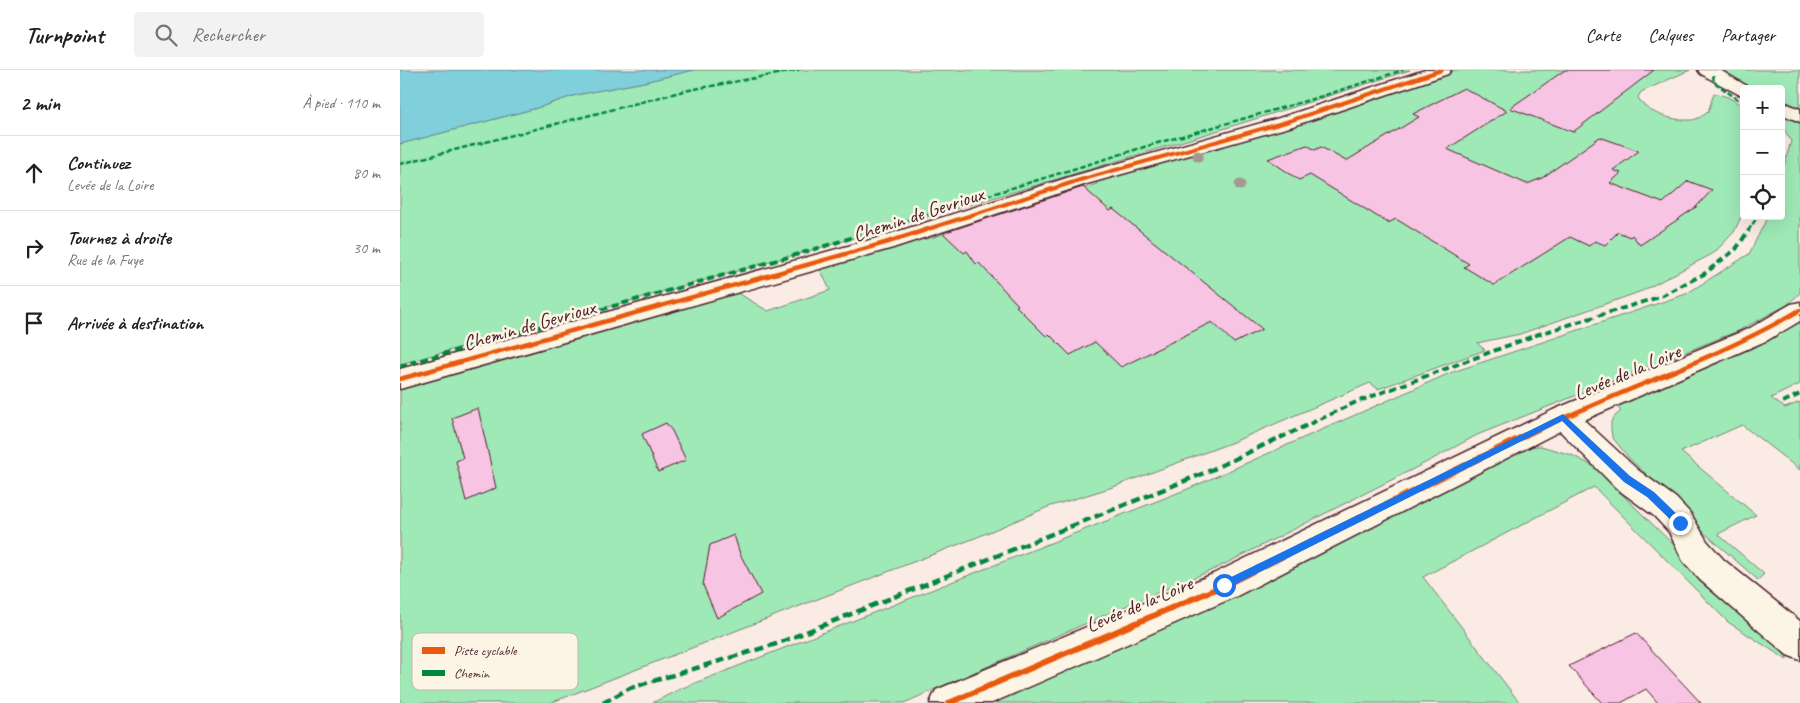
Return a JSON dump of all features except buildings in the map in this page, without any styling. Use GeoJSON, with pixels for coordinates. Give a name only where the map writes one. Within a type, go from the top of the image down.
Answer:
{"type":"FeatureCollection","features":[{"type":"Feature","properties":{"kind":"street","name":"Chemin de Gevrioux"},"geometry":{"type":"LineString","coordinates":[[400,379],[885,243],[1124,167],[1286,122],[1442,70]]}},
{"type":"Feature","properties":{"kind":"street"},"geometry":{"type":"LineString","coordinates":[[1707,70],[1740,88]]}},
{"type":"Feature","properties":{"kind":"street"},"geometry":{"type":"LineString","coordinates":[[1785,109],[1800,116]]}},
{"type":"Feature","properties":{"kind":"street","name":"Levée de la Loire"},"geometry":{"type":"LineString","coordinates":[[948,703],[1224,585],[1563,417],[1759,334],[1800,310]]}},
{"type":"Feature","properties":{"kind":"street"},"geometry":{"type":"LineString","coordinates":[[1563,417],[1627,479],[1666,507],[1680,523],[1695,551],[1712,570],[1800,643]]}},
{"type":"Feature","properties":{"kind":"green space"},"geometry":{"type":"Polygon","coordinates":[[[694,70],[1410,70],[1159,149],[906,223],[400,364],[400,144],[537,108],[576,95],[694,70]]]}},
{"type":"Feature","properties":{"kind":"green space"},"geometry":{"type":"Polygon","coordinates":[[[1455,70],[1690,70],[1641,92],[1638,97],[1641,103],[1660,115],[1683,120],[1699,118],[1708,112],[1714,93],[1728,97],[1740,104],[1740,219],[1734,232],[1714,253],[1642,291],[1520,334],[1477,343],[1485,350],[1378,389],[1370,383],[1233,442],[1113,487],[1048,507],[975,538],[550,703],[400,703],[400,386],[733,290],[768,311],[830,290],[819,267],[917,240],[935,237],[976,220],[1020,208],[1016,205],[1033,198],[1037,203],[1097,184],[1095,182],[1341,108],[1455,70]]]}},
{"type":"Feature","properties":{"kind":"green space"},"geometry":{"type":"Polygon","coordinates":[[[1720,70],[1800,70],[1800,113],[1785,106],[1785,85],[1745,85],[1720,70]]]}},
{"type":"Feature","properties":{"kind":"green space"},"geometry":{"type":"Polygon","coordinates":[[[1785,113],[1800,119],[1800,293],[1787,305],[1738,331],[1477,435],[1217,568],[904,703],[652,703],[680,689],[1190,488],[1450,373],[1686,294],[1749,254],[1766,220],[1785,220],[1785,162],[1791,141],[1785,131],[1785,113]]]}},
{"type":"Feature","properties":{"kind":"green space"},"geometry":{"type":"Polygon","coordinates":[[[1800,320],[1800,384],[1771,398],[1785,408],[1800,402],[1800,470],[1742,425],[1681,452],[1756,515],[1718,534],[1764,574],[1758,580],[1700,529],[1687,513],[1629,458],[1612,437],[1611,422],[1621,411],[1615,405],[1757,345],[1800,320]]]}},
{"type":"Feature","properties":{"kind":"green space"},"geometry":{"type":"Polygon","coordinates":[[[1541,446],[1572,455],[1593,466],[1727,597],[1787,652],[1787,660],[1728,622],[1594,487],[1423,577],[1520,703],[981,703],[1521,447],[1541,446]]]}},
{"type":"Feature","properties":{"kind":"water"},"geometry":{"type":"Polygon","coordinates":[[[400,70],[694,70],[576,95],[537,108],[400,144],[400,70]]]}},
{"type":"Feature","properties":{"kind":"marked path"},"geometry":{"type":"LineString","coordinates":[[400,164],[684,91],[799,70]]}},
{"type":"Feature","properties":{"kind":"marked path"},"geometry":{"type":"LineString","coordinates":[[400,366],[799,254],[1154,144],[1316,98],[1403,70]]}},
{"type":"Feature","properties":{"kind":"marked path"},"geometry":{"type":"LineString","coordinates":[[1713,75],[1714,82],[1740,101]]}},
{"type":"Feature","properties":{"kind":"marked path"},"geometry":{"type":"LineString","coordinates":[[603,703],[630,688],[776,644],[992,559],[1207,472],[1354,403],[1536,335],[1659,297],[1704,274],[1736,249],[1755,220]]}},
{"type":"Feature","properties":{"kind":"marked path"},"geometry":{"type":"LineString","coordinates":[[1783,402],[1800,394]]}},
{"type":"Feature","properties":{"kind":"cycle path"},"geometry":{"type":"LineString","coordinates":[[400,379],[885,243],[1080,180],[1286,122],[1442,70]]}},
{"type":"Feature","properties":{"kind":"cycle path"},"geometry":{"type":"LineString","coordinates":[[949,703],[1225,585],[1563,417],[1759,334],[1800,310]]}},
{"type":"Feature","properties":{"kind":"route"},"geometry":{"type":"LineString","coordinates":[[1224,585],[1563,417],[1627,479],[1666,507],[1680,523]]}}]}
